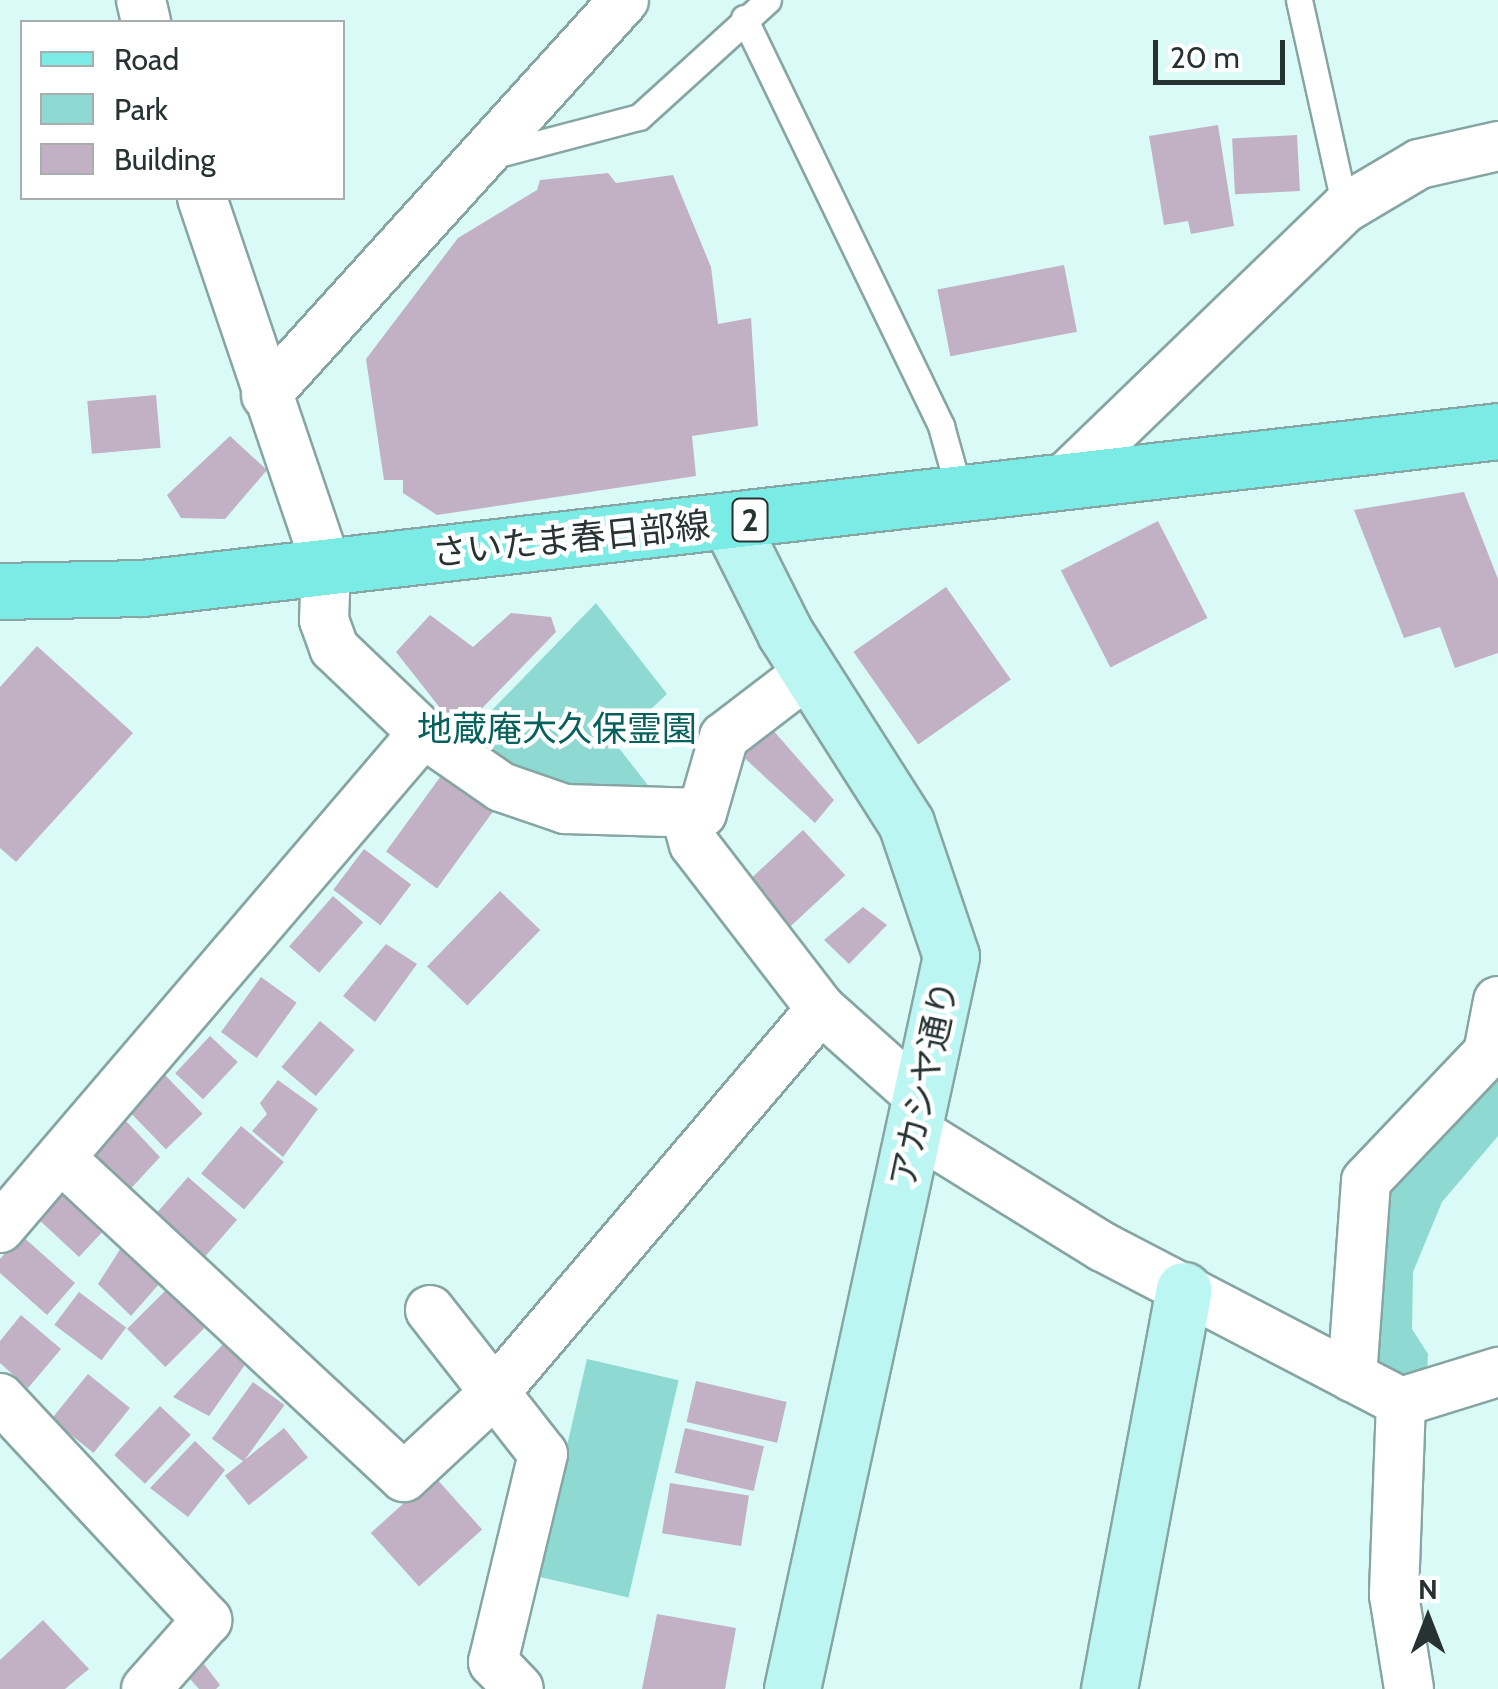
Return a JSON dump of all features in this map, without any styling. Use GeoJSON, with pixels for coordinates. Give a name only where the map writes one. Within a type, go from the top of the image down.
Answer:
{"type":"FeatureCollection","features":[{"type":"Feature","properties":{"kind":"main road","name":"さいたま春日部線"},"geometry":{"type":"LineString","coordinates":[[0,591],[142,588],[1498,432]]}},
{"type":"Feature","properties":{"kind":"street"},"geometry":{"type":"LineString","coordinates":[[266,395],[624,0]]}},
{"type":"Feature","properties":{"kind":"street"},"geometry":{"type":"LineString","coordinates":[[1061,482],[1345,208],[1419,164],[1498,146]]}},
{"type":"Feature","properties":{"kind":"street"},"geometry":{"type":"LineString","coordinates":[[203,200],[326,564],[324,620],[334,648],[422,732],[501,787],[565,809],[702,814],[724,737],[809,672]]}},
{"type":"Feature","properties":{"kind":"street","name":"アカシヤ通り"},"geometry":{"type":"LineString","coordinates":[[730,523],[809,672],[906,823],[951,956],[792,1689]]}},
{"type":"Feature","properties":{"kind":"street"},"geometry":{"type":"LineString","coordinates":[[0,1228],[64,1161],[422,732]]}},
{"type":"Feature","properties":{"kind":"street"},"geometry":{"type":"LineString","coordinates":[[685,813],[694,844],[821,1008],[918,1114],[1184,1290],[1401,1402],[1498,1372]]}},
{"type":"Feature","properties":{"kind":"street"},"geometry":{"type":"LineString","coordinates":[[1352,1377],[1366,1182],[1488,1054],[1498,1002]]}},
{"type":"Feature","properties":{"kind":"street"},"geometry":{"type":"LineString","coordinates":[[64,1161],[404,1476],[495,1392],[821,1008]]}},
{"type":"Feature","properties":{"kind":"street"},"geometry":{"type":"LineString","coordinates":[[1110,1689],[1184,1290]]}},
{"type":"Feature","properties":{"kind":"street"},"geometry":{"type":"LineString","coordinates":[[430,1310],[544,1454],[492,1662],[519,1689]]}},
{"type":"Feature","properties":{"kind":"street"},"geometry":{"type":"LineString","coordinates":[[0,1398],[207,1620],[146,1689]]}},
{"type":"Feature","properties":{"kind":"street"},"geometry":{"type":"LineString","coordinates":[[1401,1402],[1394,1595],[1410,1689]]}},
{"type":"Feature","properties":{"kind":"lane"},"geometry":{"type":"LineString","coordinates":[[476,160],[639,117],[768,0]]}},
{"type":"Feature","properties":{"kind":"lane"},"geometry":{"type":"LineString","coordinates":[[1299,0],[1345,208]]}},
{"type":"Feature","properties":{"kind":"lane"},"geometry":{"type":"LineString","coordinates":[[744,18],[941,426],[960,494]]}},
{"type":"Feature","properties":{"kind":"green space","name":"地蔵庵大久保霊園"},"geometry":{"type":"Polygon","coordinates":[[[596,603],[667,694],[615,743],[661,802],[561,798],[463,740],[596,603]]]}},
{"type":"Feature","properties":{"kind":"green space"},"geometry":{"type":"Polygon","coordinates":[[[1498,1055],[1498,1136],[1442,1202],[1413,1272],[1412,1329],[1428,1354],[1427,1377],[1403,1393],[1362,1371],[1379,1181],[1498,1055]]]}},
{"type":"Feature","properties":{"kind":"green space"},"geometry":{"type":"Polygon","coordinates":[[[587,1359],[679,1380],[628,1597],[537,1576],[587,1359]]]}},
{"type":"Feature","properties":{"kind":"building"},"geometry":{"type":"Polygon","coordinates":[[[1218,125],[1234,226],[1191,234],[1188,221],[1164,225],[1149,136],[1218,125]]]}},
{"type":"Feature","properties":{"kind":"building"},"geometry":{"type":"Polygon","coordinates":[[[1297,135],[1300,191],[1235,194],[1232,138],[1297,135]]]}},
{"type":"Feature","properties":{"kind":"building"},"geometry":{"type":"Polygon","coordinates":[[[608,173],[616,183],[673,175],[711,267],[718,324],[751,318],[758,426],[692,436],[696,476],[437,515],[403,493],[403,480],[384,480],[366,359],[458,238],[537,190],[540,180],[608,173]]]}},
{"type":"Feature","properties":{"kind":"building"},"geometry":{"type":"Polygon","coordinates":[[[1064,265],[1077,332],[950,356],[937,290],[1064,265]]]}},
{"type":"Feature","properties":{"kind":"building"},"geometry":{"type":"Polygon","coordinates":[[[156,395],[161,448],[92,454],[87,401],[156,395]]]}},
{"type":"Feature","properties":{"kind":"building"},"geometry":{"type":"Polygon","coordinates":[[[230,436],[267,470],[225,519],[181,518],[167,495],[230,436]]]}},
{"type":"Feature","properties":{"kind":"building"},"geometry":{"type":"Polygon","coordinates":[[[1464,492],[1498,579],[1498,653],[1455,668],[1440,627],[1404,638],[1354,510],[1464,492]]]}},
{"type":"Feature","properties":{"kind":"building"},"geometry":{"type":"Polygon","coordinates":[[[1158,521],[1207,618],[1110,668],[1061,570],[1158,521]]]}},
{"type":"Feature","properties":{"kind":"building"},"geometry":{"type":"Polygon","coordinates":[[[946,587],[1011,680],[918,744],[853,652],[946,587]]]}},
{"type":"Feature","properties":{"kind":"building"},"geometry":{"type":"Polygon","coordinates":[[[511,613],[551,617],[556,632],[459,732],[396,652],[430,615],[473,647],[511,613]]]}},
{"type":"Feature","properties":{"kind":"building"},"geometry":{"type":"Polygon","coordinates":[[[37,646],[133,733],[16,862],[0,848],[0,687],[37,646]]]}},
{"type":"Feature","properties":{"kind":"building"},"geometry":{"type":"Polygon","coordinates":[[[772,729],[834,800],[815,823],[739,753],[772,729]]]}},
{"type":"Feature","properties":{"kind":"building"},"geometry":{"type":"Polygon","coordinates":[[[446,769],[497,806],[437,889],[386,852],[446,769]]]}},
{"type":"Feature","properties":{"kind":"building"},"geometry":{"type":"Polygon","coordinates":[[[803,830],[845,875],[789,928],[747,883],[803,830]]]}},
{"type":"Feature","properties":{"kind":"building"},"geometry":{"type":"Polygon","coordinates":[[[364,849],[411,885],[380,925],[333,890],[364,849]]]}},
{"type":"Feature","properties":{"kind":"building"},"geometry":{"type":"Polygon","coordinates":[[[500,891],[540,930],[467,1005],[427,967],[500,891]]]}},
{"type":"Feature","properties":{"kind":"building"},"geometry":{"type":"Polygon","coordinates":[[[333,896],[363,922],[319,973],[289,947],[333,896]]]}},
{"type":"Feature","properties":{"kind":"building"},"geometry":{"type":"Polygon","coordinates":[[[863,907],[887,925],[849,964],[824,940],[863,907]]]}},
{"type":"Feature","properties":{"kind":"building"},"geometry":{"type":"Polygon","coordinates":[[[386,944],[417,964],[375,1022],[343,996],[386,944]]]}},
{"type":"Feature","properties":{"kind":"building"},"geometry":{"type":"Polygon","coordinates":[[[261,977],[297,1003],[257,1058],[221,1032],[261,977]]]}},
{"type":"Feature","properties":{"kind":"building"},"geometry":{"type":"Polygon","coordinates":[[[320,1021],[354,1050],[316,1096],[281,1067],[320,1021]]]}},
{"type":"Feature","properties":{"kind":"building"},"geometry":{"type":"Polygon","coordinates":[[[210,1036],[238,1062],[203,1099],[175,1073],[210,1036]]]}},
{"type":"Feature","properties":{"kind":"building"},"geometry":{"type":"Polygon","coordinates":[[[165,1075],[203,1114],[166,1149],[128,1110],[165,1075]]]}},
{"type":"Feature","properties":{"kind":"building"},"geometry":{"type":"Polygon","coordinates":[[[278,1080],[318,1109],[283,1157],[252,1131],[267,1114],[260,1103],[278,1080]]]}},
{"type":"Feature","properties":{"kind":"building"},"geometry":{"type":"Polygon","coordinates":[[[125,1120],[160,1157],[124,1196],[83,1159],[125,1120]]]}},
{"type":"Feature","properties":{"kind":"building"},"geometry":{"type":"Polygon","coordinates":[[[241,1126],[284,1162],[244,1209],[201,1173],[241,1126]]]}},
{"type":"Feature","properties":{"kind":"building"},"geometry":{"type":"Polygon","coordinates":[[[188,1177],[237,1220],[197,1266],[148,1223],[188,1177]]]}},
{"type":"Feature","properties":{"kind":"building"},"geometry":{"type":"Polygon","coordinates":[[[65,1181],[110,1223],[79,1257],[34,1215],[65,1181]]]}},
{"type":"Feature","properties":{"kind":"building"},"geometry":{"type":"Polygon","coordinates":[[[21,1235],[75,1283],[47,1315],[0,1273],[0,1259],[21,1235]]]}},
{"type":"Feature","properties":{"kind":"building"},"geometry":{"type":"Polygon","coordinates":[[[126,1240],[167,1275],[131,1316],[98,1284],[126,1240]]]}},
{"type":"Feature","properties":{"kind":"building"},"geometry":{"type":"Polygon","coordinates":[[[171,1285],[209,1323],[165,1367],[127,1329],[171,1285]]]}},
{"type":"Feature","properties":{"kind":"building"},"geometry":{"type":"Polygon","coordinates":[[[79,1292],[126,1328],[101,1360],[54,1325],[79,1292]]]}},
{"type":"Feature","properties":{"kind":"building"},"geometry":{"type":"Polygon","coordinates":[[[21,1315],[61,1349],[28,1388],[0,1363],[0,1341],[21,1315]]]}},
{"type":"Feature","properties":{"kind":"building"},"geometry":{"type":"Polygon","coordinates":[[[229,1338],[249,1359],[209,1416],[173,1397],[229,1338]]]}},
{"type":"Feature","properties":{"kind":"building"},"geometry":{"type":"Polygon","coordinates":[[[88,1374],[130,1408],[93,1453],[51,1419],[88,1374]]]}},
{"type":"Feature","properties":{"kind":"building"},"geometry":{"type":"Polygon","coordinates":[[[696,1381],[787,1402],[777,1443],[687,1422],[696,1381]]]}},
{"type":"Feature","properties":{"kind":"building"},"geometry":{"type":"Polygon","coordinates":[[[253,1382],[285,1405],[243,1462],[212,1439],[253,1382]]]}},
{"type":"Feature","properties":{"kind":"building"},"geometry":{"type":"Polygon","coordinates":[[[160,1406],[191,1435],[145,1484],[114,1455],[160,1406]]]}},
{"type":"Feature","properties":{"kind":"building"},"geometry":{"type":"Polygon","coordinates":[[[284,1428],[308,1458],[249,1505],[225,1476],[284,1428]]]}},
{"type":"Feature","properties":{"kind":"building"},"geometry":{"type":"Polygon","coordinates":[[[685,1428],[764,1446],[754,1491],[675,1473],[685,1428]]]}},
{"type":"Feature","properties":{"kind":"building"},"geometry":{"type":"Polygon","coordinates":[[[195,1441],[225,1470],[188,1517],[150,1488],[195,1441]]]}},
{"type":"Feature","properties":{"kind":"building"},"geometry":{"type":"Polygon","coordinates":[[[434,1476],[482,1530],[419,1586],[371,1533],[434,1476]]]}},
{"type":"Feature","properties":{"kind":"building"},"geometry":{"type":"Polygon","coordinates":[[[670,1483],[749,1496],[741,1546],[662,1533],[670,1483]]]}},
{"type":"Feature","properties":{"kind":"building"},"geometry":{"type":"Polygon","coordinates":[[[657,1614],[736,1628],[725,1689],[642,1689],[657,1614]]]}},
{"type":"Feature","properties":{"kind":"building"},"geometry":{"type":"Polygon","coordinates":[[[43,1620],[89,1669],[65,1689],[0,1689],[0,1660],[43,1620]]]}},
{"type":"Feature","properties":{"kind":"building"},"geometry":{"type":"Polygon","coordinates":[[[204,1664],[220,1685],[216,1689],[199,1689],[190,1679],[204,1664]]]}}]}
